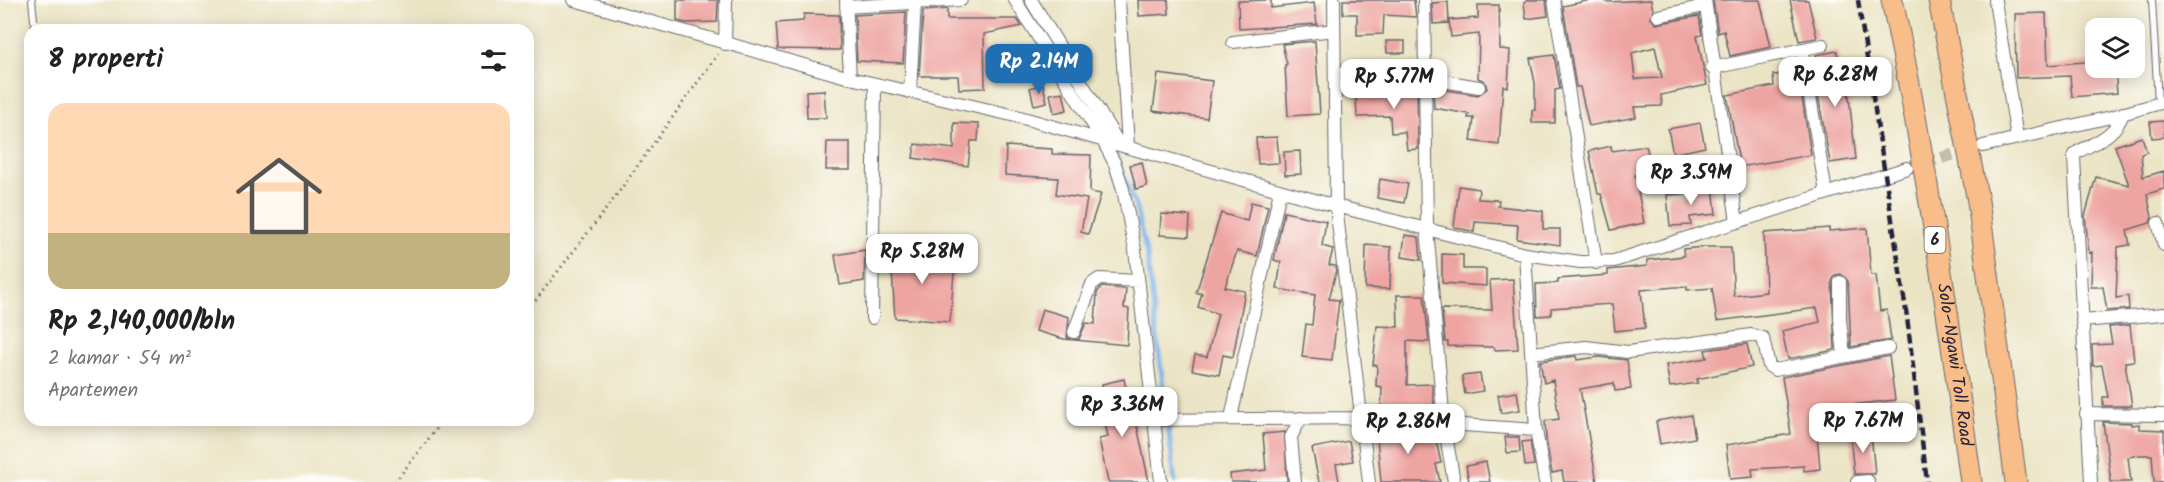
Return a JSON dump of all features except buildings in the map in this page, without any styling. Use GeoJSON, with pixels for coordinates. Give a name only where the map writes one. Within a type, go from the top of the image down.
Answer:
{"type":"FeatureCollection","features":[{"type":"Feature","properties":{"kind":"highway","name":"Solo–Ngawi Toll Road"},"geometry":{"type":"LineString","coordinates":[[1892,0],[1906,65],[1952,346],[1971,482]]}},
{"type":"Feature","properties":{"kind":"highway"},"geometry":{"type":"LineString","coordinates":[[1939,0],[1978,201],[2016,482]]}},
{"type":"Feature","properties":{"kind":"street"},"geometry":{"type":"LineString","coordinates":[[574,0],[607,5],[725,44],[875,85],[1016,116],[1114,142],[1336,206],[1525,254],[1596,263],[1633,255],[1907,168]]}},
{"type":"Feature","properties":{"kind":"street"},"geometry":{"type":"LineString","coordinates":[[725,44],[726,0]]}},
{"type":"Feature","properties":{"kind":"street"},"geometry":{"type":"LineString","coordinates":[[850,78],[846,3],[961,0]]}},
{"type":"Feature","properties":{"kind":"street"},"geometry":{"type":"LineString","coordinates":[[1015,0],[1114,142]]}},
{"type":"Feature","properties":{"kind":"street"},"geometry":{"type":"LineString","coordinates":[[1031,0],[1114,142]]}},
{"type":"Feature","properties":{"kind":"street"},"geometry":{"type":"LineString","coordinates":[[1119,0],[1115,164],[1134,240],[1157,420],[1161,482]]}},
{"type":"Feature","properties":{"kind":"street"},"geometry":{"type":"LineString","coordinates":[[1334,0],[1336,206],[1359,418],[1369,482]]}},
{"type":"Feature","properties":{"kind":"street"},"geometry":{"type":"LineString","coordinates":[[1424,0],[1426,228],[1444,424],[1454,482]]}},
{"type":"Feature","properties":{"kind":"street"},"geometry":{"type":"LineString","coordinates":[[1554,0],[1596,263]]}},
{"type":"Feature","properties":{"kind":"street"},"geometry":{"type":"LineString","coordinates":[[1995,0],[2017,138]]}},
{"type":"Feature","properties":{"kind":"street"},"geometry":{"type":"LineString","coordinates":[[910,92],[915,3]]}},
{"type":"Feature","properties":{"kind":"street"},"geometry":{"type":"LineString","coordinates":[[1658,16],[1705,3],[1737,222]]}},
{"type":"Feature","properties":{"kind":"street"},"geometry":{"type":"LineString","coordinates":[[1233,42],[1334,30]]}},
{"type":"Feature","properties":{"kind":"street"},"geometry":{"type":"LineString","coordinates":[[1713,68],[1823,45]]}},
{"type":"Feature","properties":{"kind":"street"},"geometry":{"type":"LineString","coordinates":[[1802,49],[1826,193]]}},
{"type":"Feature","properties":{"kind":"street"},"geometry":{"type":"LineString","coordinates":[[1425,78],[1479,87]]}},
{"type":"Feature","properties":{"kind":"street"},"geometry":{"type":"LineString","coordinates":[[872,318],[875,85]]}},
{"type":"Feature","properties":{"kind":"street"},"geometry":{"type":"LineString","coordinates":[[1983,146],[2161,102]]}},
{"type":"Feature","properties":{"kind":"street"},"geometry":{"type":"LineString","coordinates":[[2091,482],[2074,157],[2076,153],[2111,134],[2117,128],[2123,113]]}},
{"type":"Feature","properties":{"kind":"street"},"geometry":{"type":"LineString","coordinates":[[1231,418],[1280,191]]}},
{"type":"Feature","properties":{"kind":"street"},"geometry":{"type":"LineString","coordinates":[[2158,224],[2164,245]]}},
{"type":"Feature","properties":{"kind":"street"},"geometry":{"type":"LineString","coordinates":[[1525,254],[1536,430],[1545,482]]}},
{"type":"Feature","properties":{"kind":"street"},"geometry":{"type":"LineString","coordinates":[[1074,332],[1092,284],[1099,279],[1138,281]]}},
{"type":"Feature","properties":{"kind":"street"},"geometry":{"type":"LineString","coordinates":[[1840,282],[1840,319],[1844,355]]}},
{"type":"Feature","properties":{"kind":"street"},"geometry":{"type":"LineString","coordinates":[[2082,321],[2164,314]]}},
{"type":"Feature","properties":{"kind":"street"},"geometry":{"type":"LineString","coordinates":[[1531,353],[1586,347],[1628,352],[1751,335],[1763,338],[1769,366],[1775,370],[1888,348]]}},
{"type":"Feature","properties":{"kind":"street"},"geometry":{"type":"LineString","coordinates":[[2086,414],[2164,415]]}},
{"type":"Feature","properties":{"kind":"street"},"geometry":{"type":"LineString","coordinates":[[1295,482],[1290,437],[1300,418]]}},
{"type":"Feature","properties":{"kind":"street"},"geometry":{"type":"LineString","coordinates":[[1157,420],[1359,418],[1536,430]]}},
{"type":"Feature","properties":{"kind":"lane"},"geometry":{"type":"LineString","coordinates":[[32,0],[34,24]]}},
{"type":"Feature","properties":{"kind":"lane"},"geometry":{"type":"LineString","coordinates":[[2152,0],[2161,102]]}},
{"type":"Feature","properties":{"kind":"path"},"geometry":{"type":"LineString","coordinates":[[534,302],[613,200],[725,44]]}},
{"type":"Feature","properties":{"kind":"path"},"geometry":{"type":"LineString","coordinates":[[395,482],[438,426]]}},
{"type":"Feature","properties":{"kind":"waterway"},"geometry":{"type":"LineString","coordinates":[[1113,147],[1136,208],[1147,256],[1175,482]]}},
{"type":"Feature","properties":{"kind":"tunnel"},"geometry":{"type":"LineString","coordinates":[[1907,168],[1972,149]]}},
{"type":"Feature","properties":{"kind":"railway"},"geometry":{"type":"LineString","coordinates":[[1858,0],[1907,317],[1927,482]]}}]}
